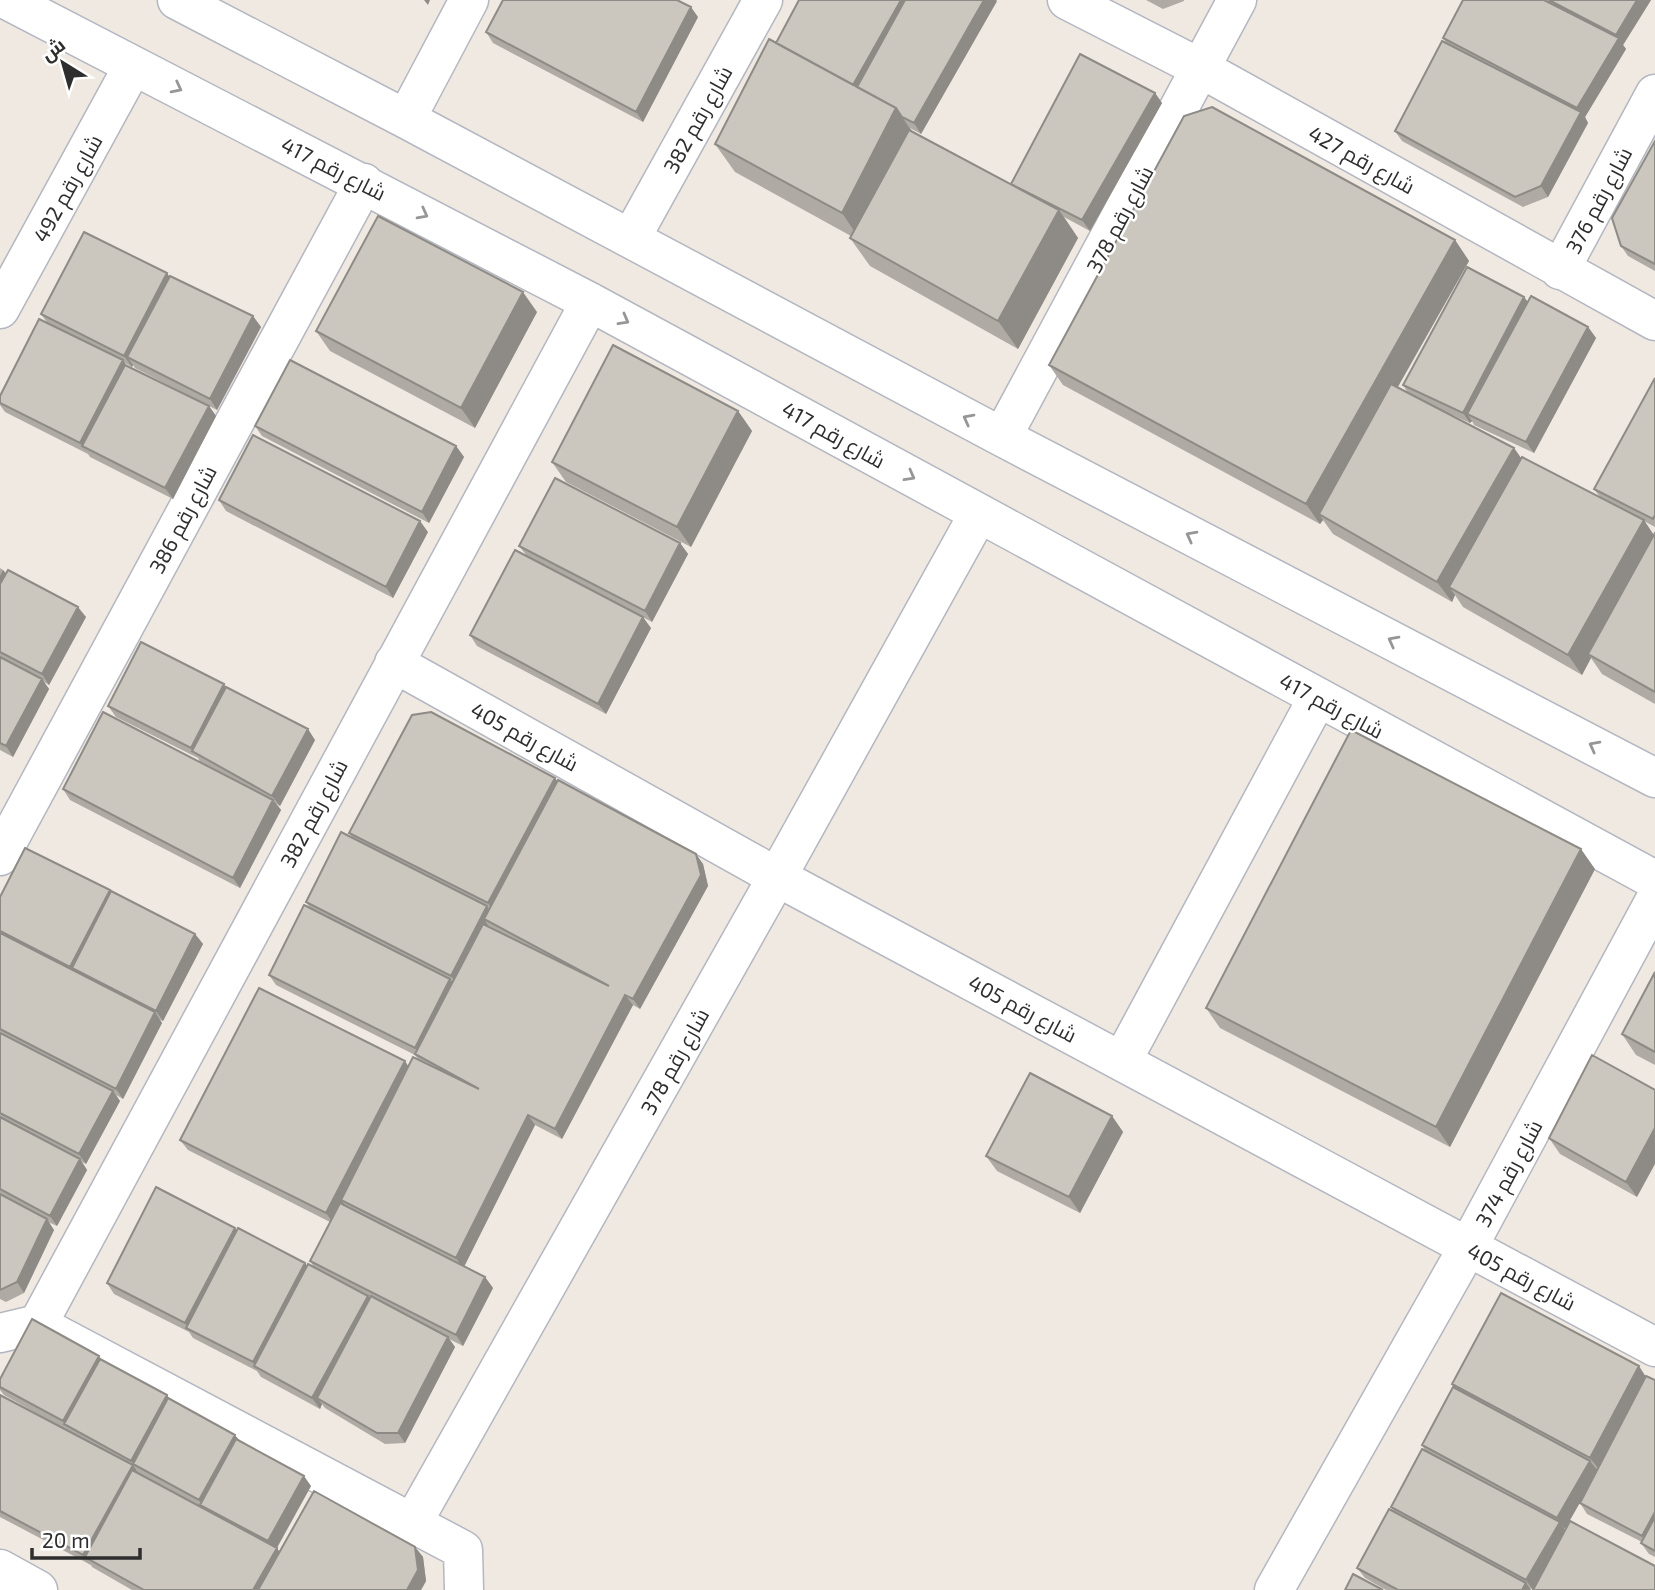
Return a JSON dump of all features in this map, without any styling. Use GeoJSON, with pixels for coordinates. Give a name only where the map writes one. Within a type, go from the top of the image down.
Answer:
{"type":"FeatureCollection","features":[{"type":"Feature","properties":{"kind":"street","name":"شارع رقم 417"},"geometry":{"type":"LineString","coordinates":[[7,0],[590,302],[1655,880]]}},
{"type":"Feature","properties":{"kind":"street"},"geometry":{"type":"LineString","coordinates":[[406,118],[469,0]]}},
{"type":"Feature","properties":{"kind":"street","name":"شارع رقم 382"},"geometry":{"type":"LineString","coordinates":[[631,238],[763,0]]}},
{"type":"Feature","properties":{"kind":"street","name":"شارع رقم 427"},"geometry":{"type":"LineString","coordinates":[[1067,0],[1200,68],[1655,321]]}},
{"type":"Feature","properties":{"kind":"street","name":"شارع رقم 378"},"geometry":{"type":"LineString","coordinates":[[1002,437],[1237,0]]}},
{"type":"Feature","properties":{"kind":"street"},"geometry":{"type":"LineString","coordinates":[[179,1],[406,118],[1002,437],[1655,778]]}},
{"type":"Feature","properties":{"kind":"street","name":"شارع رقم 492"},"geometry":{"type":"LineString","coordinates":[[0,309],[133,66]]}},
{"type":"Feature","properties":{"kind":"street","name":"شارع رقم 376"},"geometry":{"type":"LineString","coordinates":[[1560,270],[1655,94]]}},
{"type":"Feature","properties":{"kind":"street","name":"شارع رقم 386"},"geometry":{"type":"LineString","coordinates":[[0,856],[364,183]]}},
{"type":"Feature","properties":{"kind":"street","name":"شارع رقم 382"},"geometry":{"type":"LineString","coordinates":[[38,1324],[590,302]]}},
{"type":"Feature","properties":{"kind":"street","name":"شارع رقم 378"},"geometry":{"type":"LineString","coordinates":[[413,1522],[979,513]]}},
{"type":"Feature","properties":{"kind":"street","name":"شارع رقم 405"},"geometry":{"type":"LineString","coordinates":[[394,663],[777,877],[1655,1346]]}},
{"type":"Feature","properties":{"kind":"street"},"geometry":{"type":"LineString","coordinates":[[1122,1061],[1318,697]]}},
{"type":"Feature","properties":{"kind":"street","name":"شارع رقم 374"},"geometry":{"type":"LineString","coordinates":[[1274,1590],[1468,1247],[1655,900]]}},
{"type":"Feature","properties":{"kind":"street"},"geometry":{"type":"LineString","coordinates":[[0,1333],[38,1324],[413,1522],[463,1550],[464,1590]]}},
{"type":"Feature","properties":{"kind":"street"},"geometry":{"type":"LineString","coordinates":[[0,1569],[38,1590]]}},
{"type":"Feature","properties":{"kind":"building"},"geometry":{"type":"Polygon","coordinates":[[[503,0],[677,0],[691,7],[636,112],[486,32],[503,0]]]}},
{"type":"Feature","properties":{"kind":"building"},"geometry":{"type":"Polygon","coordinates":[[[799,0],[901,0],[853,85],[776,43],[799,0]]]}},
{"type":"Feature","properties":{"kind":"building"},"geometry":{"type":"Polygon","coordinates":[[[905,0],[984,0],[914,123],[902,117],[896,108],[857,87],[905,0]]]}},
{"type":"Feature","properties":{"kind":"building"},"geometry":{"type":"Polygon","coordinates":[[[1463,0],[1544,0],[1619,38],[1577,108],[1443,38],[1463,0]]]}},
{"type":"Feature","properties":{"kind":"building"},"geometry":{"type":"Polygon","coordinates":[[[1549,0],[1637,0],[1616,35],[1549,0]]]}},
{"type":"Feature","properties":{"kind":"building"},"geometry":{"type":"Polygon","coordinates":[[[769,39],[896,108],[842,213],[715,144],[769,39]]]}},
{"type":"Feature","properties":{"kind":"building"},"geometry":{"type":"Polygon","coordinates":[[[1442,41],[1581,112],[1541,186],[1515,197],[1395,131],[1442,41]]]}},
{"type":"Feature","properties":{"kind":"building"},"geometry":{"type":"Polygon","coordinates":[[[1080,54],[1155,93],[1082,220],[1011,184],[1080,54]]]}},
{"type":"Feature","properties":{"kind":"building"},"geometry":{"type":"Polygon","coordinates":[[[1212,107],[1455,240],[1306,504],[1049,365],[1184,116],[1212,107]]]}},
{"type":"Feature","properties":{"kind":"building"},"geometry":{"type":"Polygon","coordinates":[[[909,130],[1059,210],[998,321],[850,238],[909,130]]]}},
{"type":"Feature","properties":{"kind":"building"},"geometry":{"type":"Polygon","coordinates":[[[1655,141],[1655,264],[1621,246],[1612,218],[1655,141]]]}},
{"type":"Feature","properties":{"kind":"building"},"geometry":{"type":"Polygon","coordinates":[[[378,216],[523,292],[461,408],[316,331],[378,216]]]}},
{"type":"Feature","properties":{"kind":"building"},"geometry":{"type":"Polygon","coordinates":[[[84,232],[167,273],[124,356],[41,314],[84,232]]]}},
{"type":"Feature","properties":{"kind":"building"},"geometry":{"type":"Polygon","coordinates":[[[1467,267],[1524,297],[1463,413],[1403,385],[1467,267]]]}},
{"type":"Feature","properties":{"kind":"building"},"geometry":{"type":"Polygon","coordinates":[[[170,276],[253,316],[210,399],[127,357],[170,276]]]}},
{"type":"Feature","properties":{"kind":"building"},"geometry":{"type":"Polygon","coordinates":[[[1531,296],[1588,327],[1526,442],[1467,414],[1531,296]]]}},
{"type":"Feature","properties":{"kind":"building"},"geometry":{"type":"Polygon","coordinates":[[[39,319],[123,360],[80,443],[0,403],[0,396],[39,319]]]}},
{"type":"Feature","properties":{"kind":"building"},"geometry":{"type":"Polygon","coordinates":[[[613,345],[738,411],[677,527],[552,462],[613,345]]]}},
{"type":"Feature","properties":{"kind":"building"},"geometry":{"type":"Polygon","coordinates":[[[290,360],[456,446],[422,512],[255,426],[290,360]]]}},
{"type":"Feature","properties":{"kind":"building"},"geometry":{"type":"Polygon","coordinates":[[[125,365],[209,406],[165,488],[82,446],[125,365]]]}},
{"type":"Feature","properties":{"kind":"building"},"geometry":{"type":"Polygon","coordinates":[[[1655,378],[1655,515],[1653,519],[1594,489],[1655,378]]]}},
{"type":"Feature","properties":{"kind":"building"},"geometry":{"type":"Polygon","coordinates":[[[1391,384],[1514,448],[1437,582],[1319,514],[1391,384]]]}},
{"type":"Feature","properties":{"kind":"building"},"geometry":{"type":"Polygon","coordinates":[[[253,435],[420,521],[386,587],[219,500],[253,435]]]}},
{"type":"Feature","properties":{"kind":"building"},"geometry":{"type":"Polygon","coordinates":[[[1522,457],[1644,520],[1568,655],[1449,587],[1522,457]]]}},
{"type":"Feature","properties":{"kind":"building"},"geometry":{"type":"Polygon","coordinates":[[[555,478],[680,543],[645,611],[519,546],[555,478]]]}},
{"type":"Feature","properties":{"kind":"building"},"geometry":{"type":"Polygon","coordinates":[[[1655,533],[1655,692],[1588,654],[1655,533]]]}},
{"type":"Feature","properties":{"kind":"building"},"geometry":{"type":"Polygon","coordinates":[[[515,550],[643,617],[598,704],[470,635],[515,550]]]}},
{"type":"Feature","properties":{"kind":"building"},"geometry":{"type":"Polygon","coordinates":[[[8,570],[78,607],[42,674],[0,652],[0,584],[8,570]]]}},
{"type":"Feature","properties":{"kind":"building"},"geometry":{"type":"Polygon","coordinates":[[[141,642],[224,684],[191,748],[108,706],[141,642]]]}},
{"type":"Feature","properties":{"kind":"building"},"geometry":{"type":"Polygon","coordinates":[[[0,657],[42,679],[6,746],[0,743],[0,657]]]}},
{"type":"Feature","properties":{"kind":"building"},"geometry":{"type":"Polygon","coordinates":[[[226,687],[308,729],[272,796],[192,751],[226,687]]]}},
{"type":"Feature","properties":{"kind":"building"},"geometry":{"type":"Polygon","coordinates":[[[103,712],[273,800],[233,878],[63,789],[103,712]]]}},
{"type":"Feature","properties":{"kind":"building"},"geometry":{"type":"Polygon","coordinates":[[[431,712],[555,778],[488,903],[349,833],[412,715],[431,712]]]}},
{"type":"Feature","properties":{"kind":"building"},"geometry":{"type":"Polygon","coordinates":[[[1351,730],[1581,849],[1436,1127],[1206,1008],[1351,730]]]}},
{"type":"Feature","properties":{"kind":"building"},"geometry":{"type":"Polygon","coordinates":[[[558,780],[696,854],[701,875],[633,999],[625,995],[555,1129],[528,1115],[456,1258],[341,1200],[413,1057],[479,1089],[415,1054],[483,924],[609,986],[484,919],[558,780]]]}},
{"type":"Feature","properties":{"kind":"building"},"geometry":{"type":"Polygon","coordinates":[[[341,832],[487,906],[451,976],[306,902],[341,832]]]}},
{"type":"Feature","properties":{"kind":"building"},"geometry":{"type":"Polygon","coordinates":[[[25,848],[110,890],[70,967],[0,931],[0,897],[25,848]]]}},
{"type":"Feature","properties":{"kind":"building"},"geometry":{"type":"Polygon","coordinates":[[[111,891],[195,934],[156,1011],[72,968],[111,891]]]}},
{"type":"Feature","properties":{"kind":"building"},"geometry":{"type":"Polygon","coordinates":[[[304,905],[450,979],[415,1048],[269,975],[304,905]]]}},
{"type":"Feature","properties":{"kind":"building"},"geometry":{"type":"Polygon","coordinates":[[[0,933],[155,1012],[116,1089],[0,1029],[0,933]]]}},
{"type":"Feature","properties":{"kind":"building"},"geometry":{"type":"Polygon","coordinates":[[[1655,972],[1655,1052],[1622,1034],[1655,972]]]}},
{"type":"Feature","properties":{"kind":"building"},"geometry":{"type":"Polygon","coordinates":[[[259,988],[405,1061],[326,1213],[180,1140],[259,988]]]}},
{"type":"Feature","properties":{"kind":"building"},"geometry":{"type":"Polygon","coordinates":[[[0,1033],[113,1091],[79,1154],[0,1113],[0,1033]]]}},
{"type":"Feature","properties":{"kind":"building"},"geometry":{"type":"Polygon","coordinates":[[[1592,1055],[1655,1090],[1655,1128],[1626,1182],[1549,1138],[1592,1055]]]}},
{"type":"Feature","properties":{"kind":"building"},"geometry":{"type":"Polygon","coordinates":[[[1030,1073],[1112,1116],[1069,1197],[986,1156],[1030,1073]]]}},
{"type":"Feature","properties":{"kind":"building"},"geometry":{"type":"Polygon","coordinates":[[[0,1117],[80,1159],[50,1216],[0,1189],[0,1117]]]}},
{"type":"Feature","properties":{"kind":"building"},"geometry":{"type":"Polygon","coordinates":[[[156,1187],[235,1228],[185,1323],[107,1283],[156,1187]]]}},
{"type":"Feature","properties":{"kind":"building"},"geometry":{"type":"Polygon","coordinates":[[[0,1194],[47,1219],[17,1282],[0,1290],[0,1194]]]}},
{"type":"Feature","properties":{"kind":"building"},"geometry":{"type":"Polygon","coordinates":[[[340,1203],[485,1277],[456,1335],[310,1261],[340,1203]]]}},
{"type":"Feature","properties":{"kind":"building"},"geometry":{"type":"Polygon","coordinates":[[[238,1228],[305,1263],[253,1362],[186,1328],[238,1228]]]}},
{"type":"Feature","properties":{"kind":"building"},"geometry":{"type":"Polygon","coordinates":[[[308,1264],[368,1296],[312,1398],[254,1366],[308,1264]]]}},
{"type":"Feature","properties":{"kind":"building"},"geometry":{"type":"Polygon","coordinates":[[[1501,1293],[1639,1366],[1590,1458],[1452,1384],[1501,1293]]]}},
{"type":"Feature","properties":{"kind":"building"},"geometry":{"type":"Polygon","coordinates":[[[371,1296],[448,1337],[398,1433],[377,1433],[317,1398],[371,1296]]]}},
{"type":"Feature","properties":{"kind":"building"},"geometry":{"type":"Polygon","coordinates":[[[32,1319],[99,1356],[63,1421],[0,1387],[0,1379],[32,1319]]]}},
{"type":"Feature","properties":{"kind":"building"},"geometry":{"type":"Polygon","coordinates":[[[100,1359],[167,1395],[131,1461],[64,1424],[100,1359]]]}},
{"type":"Feature","properties":{"kind":"building"},"geometry":{"type":"Polygon","coordinates":[[[1646,1376],[1655,1380],[1655,1512],[1642,1536],[1580,1503],[1646,1376]]]}},
{"type":"Feature","properties":{"kind":"building"},"geometry":{"type":"Polygon","coordinates":[[[1453,1387],[1590,1461],[1557,1518],[1422,1445],[1453,1387]]]}},
{"type":"Feature","properties":{"kind":"building"},"geometry":{"type":"Polygon","coordinates":[[[0,1395],[133,1465],[83,1555],[0,1511],[0,1395]]]}},
{"type":"Feature","properties":{"kind":"building"},"geometry":{"type":"Polygon","coordinates":[[[168,1398],[235,1435],[199,1500],[133,1464],[168,1398]]]}},
{"type":"Feature","properties":{"kind":"building"},"geometry":{"type":"Polygon","coordinates":[[[236,1439],[304,1476],[268,1541],[200,1505],[236,1439]]]}},
{"type":"Feature","properties":{"kind":"building"},"geometry":{"type":"Polygon","coordinates":[[[1422,1449],[1560,1522],[1526,1580],[1391,1507],[1422,1449]]]}},
{"type":"Feature","properties":{"kind":"building"},"geometry":{"type":"Polygon","coordinates":[[[132,1470],[277,1548],[253,1590],[144,1590],[85,1557],[132,1470]]]}},
{"type":"Feature","properties":{"kind":"building"},"geometry":{"type":"Polygon","coordinates":[[[314,1491],[415,1547],[418,1570],[407,1590],[258,1590],[314,1491]]]}},
{"type":"Feature","properties":{"kind":"building"},"geometry":{"type":"Polygon","coordinates":[[[1389,1509],[1526,1583],[1522,1590],[1398,1590],[1357,1568],[1389,1509]]]}},
{"type":"Feature","properties":{"kind":"building"},"geometry":{"type":"Polygon","coordinates":[[[1655,1517],[1655,1551],[1641,1543],[1655,1517]]]}},
{"type":"Feature","properties":{"kind":"building"},"geometry":{"type":"Polygon","coordinates":[[[1570,1521],[1655,1566],[1655,1590],[1533,1590],[1570,1521]]]}},
{"type":"Feature","properties":{"kind":"building"},"geometry":{"type":"Polygon","coordinates":[[[1353,1574],[1383,1590],[1345,1590],[1353,1574]]]}}]}
